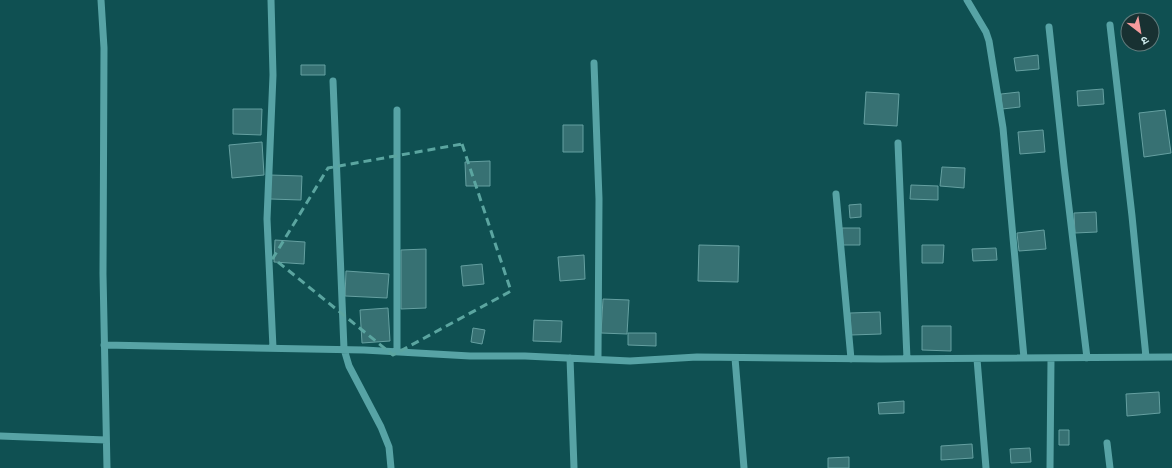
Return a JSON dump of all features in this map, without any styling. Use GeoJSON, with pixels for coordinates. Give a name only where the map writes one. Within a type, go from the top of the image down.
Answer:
{"type":"FeatureCollection","features":[{"type":"Feature","properties":{"kind":"street"},"geometry":{"type":"LineString","coordinates":[[101,0],[104,48],[104,345],[107,468]]}},
{"type":"Feature","properties":{"kind":"street"},"geometry":{"type":"LineString","coordinates":[[271,0],[272,75],[267,219],[273,348]]}},
{"type":"Feature","properties":{"kind":"street"},"geometry":{"type":"LineString","coordinates":[[967,0],[986,32],[993,63],[1003,128],[1024,358]]}},
{"type":"Feature","properties":{"kind":"street"},"geometry":{"type":"LineString","coordinates":[[1110,25],[1132,216],[1146,358]]}},
{"type":"Feature","properties":{"kind":"street"},"geometry":{"type":"LineString","coordinates":[[1049,27],[1086,358]]}},
{"type":"Feature","properties":{"kind":"street"},"geometry":{"type":"LineString","coordinates":[[594,63],[599,199],[598,360]]}},
{"type":"Feature","properties":{"kind":"street"},"geometry":{"type":"LineString","coordinates":[[333,81],[344,349],[349,366],[381,427],[389,447],[391,468]]}},
{"type":"Feature","properties":{"kind":"street"},"geometry":{"type":"LineString","coordinates":[[397,110],[397,352]]}},
{"type":"Feature","properties":{"kind":"street"},"geometry":{"type":"LineString","coordinates":[[898,143],[906,359]]}},
{"type":"Feature","properties":{"kind":"street"},"geometry":{"type":"LineString","coordinates":[[836,194],[851,359]]}},
{"type":"Feature","properties":{"kind":"street"},"geometry":{"type":"LineString","coordinates":[[104,345],[344,349],[470,356],[525,356],[598,360],[697,357],[851,359],[1172,357]]}},
{"type":"Feature","properties":{"kind":"street"},"geometry":{"type":"LineString","coordinates":[[570,358],[574,468]]}},
{"type":"Feature","properties":{"kind":"street"},"geometry":{"type":"LineString","coordinates":[[735,358],[744,468]]}},
{"type":"Feature","properties":{"kind":"street"},"geometry":{"type":"LineString","coordinates":[[1050,468],[1051,358]]}},
{"type":"Feature","properties":{"kind":"street"},"geometry":{"type":"LineString","coordinates":[[977,359],[986,468]]}},
{"type":"Feature","properties":{"kind":"street"},"geometry":{"type":"LineString","coordinates":[[0,436],[106,440]]}},
{"type":"Feature","properties":{"kind":"street"},"geometry":{"type":"LineString","coordinates":[[1107,443],[1110,468]]}},
{"type":"Feature","properties":{"kind":"highlighted area"},"geometry":{"type":"Polygon","coordinates":[[[462,144],[511,291],[393,355],[273,258],[328,168],[462,144]]]}},
{"type":"Feature","properties":{"kind":"building"},"geometry":{"type":"Polygon","coordinates":[[[1038,55],[1039,69],[1016,71],[1014,58],[1038,55]]]}},
{"type":"Feature","properties":{"kind":"building"},"geometry":{"type":"Polygon","coordinates":[[[301,65],[325,65],[325,75],[301,75],[301,65]]]}},
{"type":"Feature","properties":{"kind":"building"},"geometry":{"type":"Polygon","coordinates":[[[1103,89],[1104,104],[1078,106],[1077,91],[1103,89]]]}},
{"type":"Feature","properties":{"kind":"building"},"geometry":{"type":"Polygon","coordinates":[[[866,92],[899,94],[897,126],[864,124],[866,92]]]}},
{"type":"Feature","properties":{"kind":"building"},"geometry":{"type":"Polygon","coordinates":[[[1019,92],[1020,107],[1002,109],[1001,94],[1019,92]]]}},
{"type":"Feature","properties":{"kind":"building"},"geometry":{"type":"Polygon","coordinates":[[[233,109],[262,109],[261,135],[233,134],[233,109]]]}},
{"type":"Feature","properties":{"kind":"building"},"geometry":{"type":"Polygon","coordinates":[[[1165,110],[1171,153],[1144,157],[1139,113],[1165,110]]]}},
{"type":"Feature","properties":{"kind":"building"},"geometry":{"type":"Polygon","coordinates":[[[563,125],[583,125],[583,152],[563,152],[563,125]]]}},
{"type":"Feature","properties":{"kind":"building"},"geometry":{"type":"Polygon","coordinates":[[[1043,130],[1045,152],[1020,154],[1018,132],[1043,130]]]}},
{"type":"Feature","properties":{"kind":"building"},"geometry":{"type":"Polygon","coordinates":[[[262,142],[264,175],[232,178],[229,145],[262,142]]]}},
{"type":"Feature","properties":{"kind":"building"},"geometry":{"type":"Polygon","coordinates":[[[490,161],[490,186],[466,186],[465,162],[490,161]]]}},
{"type":"Feature","properties":{"kind":"building"},"geometry":{"type":"Polygon","coordinates":[[[942,167],[965,168],[964,188],[940,186],[942,167]]]}},
{"type":"Feature","properties":{"kind":"building"},"geometry":{"type":"Polygon","coordinates":[[[270,175],[302,176],[301,200],[270,199],[270,175]]]}},
{"type":"Feature","properties":{"kind":"building"},"geometry":{"type":"Polygon","coordinates":[[[911,185],[938,186],[938,200],[910,199],[911,185]]]}},
{"type":"Feature","properties":{"kind":"building"},"geometry":{"type":"Polygon","coordinates":[[[861,204],[861,217],[850,218],[849,205],[861,204]]]}},
{"type":"Feature","properties":{"kind":"building"},"geometry":{"type":"Polygon","coordinates":[[[1096,212],[1097,232],[1075,233],[1074,213],[1096,212]]]}},
{"type":"Feature","properties":{"kind":"building"},"geometry":{"type":"Polygon","coordinates":[[[842,228],[860,228],[860,245],[843,245],[842,228]]]}},
{"type":"Feature","properties":{"kind":"building"},"geometry":{"type":"Polygon","coordinates":[[[1044,230],[1046,249],[1019,251],[1017,233],[1044,230]]]}},
{"type":"Feature","properties":{"kind":"building"},"geometry":{"type":"Polygon","coordinates":[[[275,240],[305,242],[304,264],[274,262],[275,240]]]}},
{"type":"Feature","properties":{"kind":"building"},"geometry":{"type":"Polygon","coordinates":[[[699,245],[739,246],[738,282],[698,281],[699,245]]]}},
{"type":"Feature","properties":{"kind":"building"},"geometry":{"type":"Polygon","coordinates":[[[922,245],[944,245],[943,263],[922,263],[922,245]]]}},
{"type":"Feature","properties":{"kind":"building"},"geometry":{"type":"Polygon","coordinates":[[[996,248],[997,260],[973,261],[972,249],[996,248]]]}},
{"type":"Feature","properties":{"kind":"building"},"geometry":{"type":"Polygon","coordinates":[[[426,249],[426,308],[401,309],[401,250],[426,249]]]}},
{"type":"Feature","properties":{"kind":"building"},"geometry":{"type":"Polygon","coordinates":[[[584,255],[585,279],[560,281],[558,257],[584,255]]]}},
{"type":"Feature","properties":{"kind":"building"},"geometry":{"type":"Polygon","coordinates":[[[482,264],[484,284],[463,286],[461,266],[482,264]]]}},
{"type":"Feature","properties":{"kind":"building"},"geometry":{"type":"Polygon","coordinates":[[[346,271],[389,274],[387,298],[345,296],[346,271]]]}},
{"type":"Feature","properties":{"kind":"building"},"geometry":{"type":"Polygon","coordinates":[[[603,299],[629,300],[627,334],[601,333],[603,299]]]}},
{"type":"Feature","properties":{"kind":"building"},"geometry":{"type":"Polygon","coordinates":[[[388,308],[390,341],[362,343],[360,310],[388,308]]]}},
{"type":"Feature","properties":{"kind":"building"},"geometry":{"type":"Polygon","coordinates":[[[880,312],[881,334],[851,335],[850,313],[880,312]]]}},
{"type":"Feature","properties":{"kind":"building"},"geometry":{"type":"Polygon","coordinates":[[[534,320],[562,321],[561,342],[533,341],[534,320]]]}},
{"type":"Feature","properties":{"kind":"building"},"geometry":{"type":"Polygon","coordinates":[[[922,326],[951,326],[951,351],[922,350],[922,326]]]}},
{"type":"Feature","properties":{"kind":"building"},"geometry":{"type":"Polygon","coordinates":[[[473,328],[485,330],[482,344],[471,342],[473,328]]]}},
{"type":"Feature","properties":{"kind":"building"},"geometry":{"type":"Polygon","coordinates":[[[628,333],[656,333],[656,346],[628,345],[628,333]]]}},
{"type":"Feature","properties":{"kind":"building"},"geometry":{"type":"Polygon","coordinates":[[[1159,392],[1160,413],[1127,416],[1126,394],[1159,392]]]}},
{"type":"Feature","properties":{"kind":"building"},"geometry":{"type":"Polygon","coordinates":[[[904,401],[904,413],[879,414],[878,403],[904,401]]]}},
{"type":"Feature","properties":{"kind":"building"},"geometry":{"type":"Polygon","coordinates":[[[1059,430],[1069,430],[1069,445],[1059,445],[1059,430]]]}},
{"type":"Feature","properties":{"kind":"building"},"geometry":{"type":"Polygon","coordinates":[[[972,444],[973,458],[941,460],[941,446],[972,444]]]}},
{"type":"Feature","properties":{"kind":"building"},"geometry":{"type":"Polygon","coordinates":[[[1030,448],[1031,462],[1011,463],[1010,449],[1030,448]]]}},
{"type":"Feature","properties":{"kind":"building"},"geometry":{"type":"Polygon","coordinates":[[[849,457],[849,468],[828,468],[828,458],[849,457]]]}}]}
